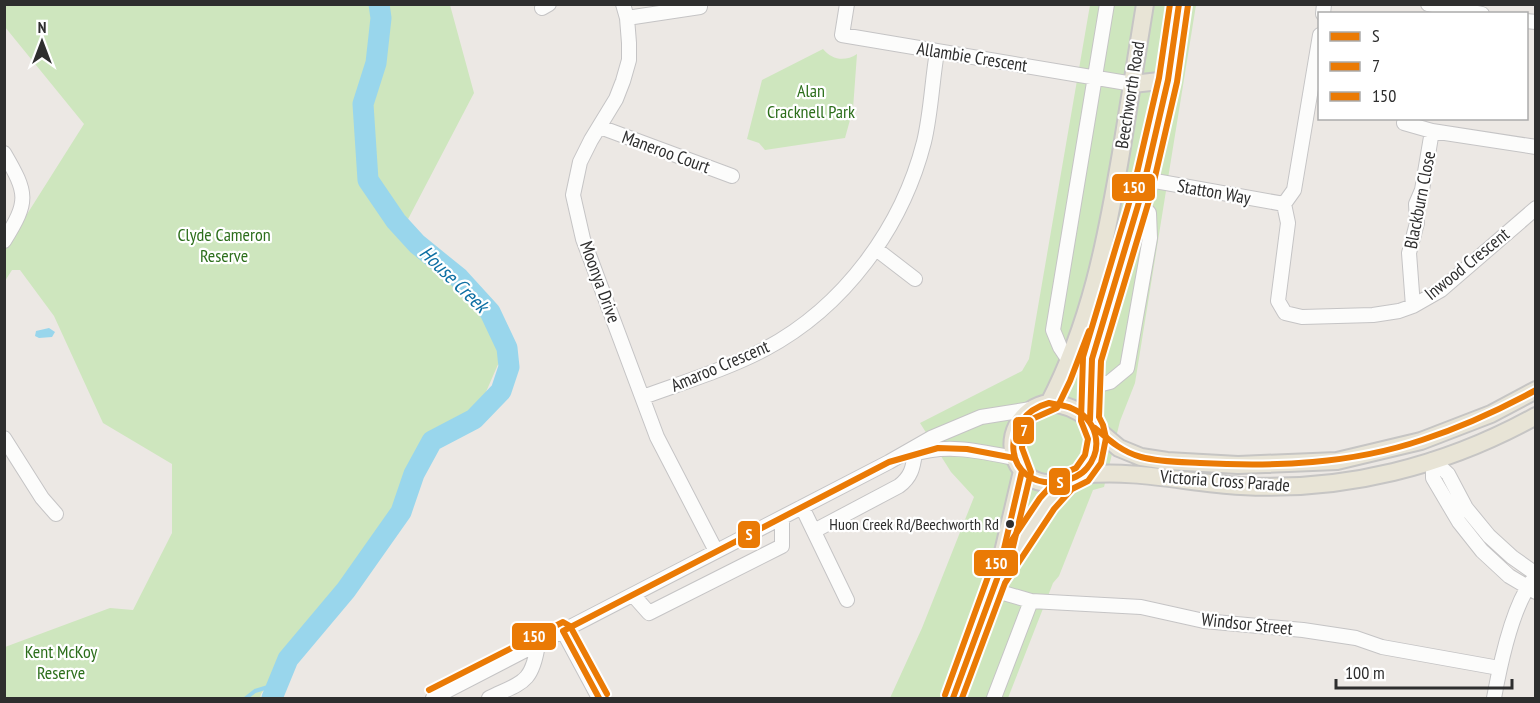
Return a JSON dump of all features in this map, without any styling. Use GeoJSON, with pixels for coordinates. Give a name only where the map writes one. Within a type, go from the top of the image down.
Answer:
{"type":"FeatureCollection","features":[{"type":"Feature","properties":{"kind":"main road","name":"Beechworth Road"},"geometry":{"type":"LineString","coordinates":[[1049,403],[1062,378],[1085,317],[1109,226],[1145,4]]}},
{"type":"Feature","properties":{"kind":"main road","name":"Beechworth Road"},"geometry":{"type":"LineString","coordinates":[[1093,424],[1090,387],[1096,344],[1144,179],[1168,80],[1179,4]]}},
{"type":"Feature","properties":{"kind":"main road"},"geometry":{"type":"LineString","coordinates":[[1132,84],[1168,80]]}},
{"type":"Feature","properties":{"kind":"main road","name":"Victoria Cross Parade"},"geometry":{"type":"LineString","coordinates":[[1093,424],[1119,448],[1141,457],[1167,461],[1238,465],[1337,460],[1421,441],[1491,414],[1536,390]]}},
{"type":"Feature","properties":{"kind":"main road"},"geometry":{"type":"LineString","coordinates":[[995,584],[1029,528],[1093,459],[1097,449],[1093,424],[1082,413],[1064,404],[1038,404],[1022,417],[1014,432],[1012,445],[1018,465],[1031,479],[1042,483],[1074,478]]}},
{"type":"Feature","properties":{"kind":"main road","name":"Victoria Cross Parade"},"geometry":{"type":"LineString","coordinates":[[1074,478],[1116,473],[1242,486],[1310,485],[1368,478],[1400,471],[1485,441],[1536,416]]}},
{"type":"Feature","properties":{"kind":"main road"},"geometry":{"type":"LineString","coordinates":[[1421,441],[1433,460]]}},
{"type":"Feature","properties":{"kind":"main road"},"geometry":{"type":"LineString","coordinates":[[953,699],[995,584],[1018,465]]}},
{"type":"Feature","properties":{"kind":"street","name":"Allambie Crescent"},"geometry":{"type":"LineString","coordinates":[[847,4],[842,35],[1132,84]]}},
{"type":"Feature","properties":{"kind":"street","name":"Beechworth Road"},"geometry":{"type":"LineString","coordinates":[[1068,359],[1053,330],[1107,4]]}},
{"type":"Feature","properties":{"kind":"street"},"geometry":{"type":"LineString","coordinates":[[1428,4],[1471,12]]}},
{"type":"Feature","properties":{"kind":"street"},"geometry":{"type":"LineString","coordinates":[[625,11],[700,7]]}},
{"type":"Feature","properties":{"kind":"street","name":"Moonya Drive"},"geometry":{"type":"LineString","coordinates":[[625,11],[629,60],[624,81],[580,162],[573,195],[583,239],[657,437],[716,551]]}},
{"type":"Feature","properties":{"kind":"street","name":"Inwood Crescent"},"geometry":{"type":"LineString","coordinates":[[1318,46],[1294,190],[1284,204],[1288,223],[1278,301],[1285,313],[1302,317],[1373,315],[1399,311],[1413,306],[1441,290],[1536,208]]}},
{"type":"Feature","properties":{"kind":"street","name":"Amaroo Crescent"},"geometry":{"type":"LineString","coordinates":[[643,397],[733,365],[766,348],[797,330],[855,276],[876,249],[901,205],[924,141],[937,52]]}},
{"type":"Feature","properties":{"kind":"street","name":"Blackburn Close"},"geometry":{"type":"LineString","coordinates":[[1404,123],[1432,131],[1536,147]]}},
{"type":"Feature","properties":{"kind":"street","name":"Maneroo Court"},"geometry":{"type":"LineString","coordinates":[[600,127],[732,176]]}},
{"type":"Feature","properties":{"kind":"street","name":"Blackburn Close"},"geometry":{"type":"LineString","coordinates":[[1413,306],[1409,253],[1417,223],[1416,204],[1422,190],[1432,131]]}},
{"type":"Feature","properties":{"kind":"street"},"geometry":{"type":"LineString","coordinates":[[4,153],[17,176],[23,193],[20,214],[4,241]]}},
{"type":"Feature","properties":{"kind":"street","name":"Statton Way"},"geometry":{"type":"LineString","coordinates":[[1144,179],[1284,204]]}},
{"type":"Feature","properties":{"kind":"street"},"geometry":{"type":"LineString","coordinates":[[1090,387],[1110,382],[1127,368],[1150,238],[1149,213],[1138,202]]}},
{"type":"Feature","properties":{"kind":"street"},"geometry":{"type":"LineString","coordinates":[[876,249],[915,279]]}},
{"type":"Feature","properties":{"kind":"street"},"geometry":{"type":"LineString","coordinates":[[433,699],[931,438],[981,417],[1031,409]]}},
{"type":"Feature","properties":{"kind":"street"},"geometry":{"type":"LineString","coordinates":[[4,438],[42,498],[56,514]]}},
{"type":"Feature","properties":{"kind":"street"},"geometry":{"type":"LineString","coordinates":[[889,462],[938,448],[967,449],[1018,465]]}},
{"type":"Feature","properties":{"kind":"street"},"geometry":{"type":"LineString","coordinates":[[814,531],[908,480],[913,470],[915,453]]}},
{"type":"Feature","properties":{"kind":"street"},"geometry":{"type":"LineString","coordinates":[[1433,460],[1448,474],[1466,508],[1534,583],[1519,607],[1499,668],[1494,699]]}},
{"type":"Feature","properties":{"kind":"street"},"geometry":{"type":"LineString","coordinates":[[802,507],[847,600]]}},
{"type":"Feature","properties":{"kind":"street"},"geometry":{"type":"LineString","coordinates":[[633,595],[649,613],[782,546],[782,518]]}},
{"type":"Feature","properties":{"kind":"street","name":"Windsor Street"},"geometry":{"type":"LineString","coordinates":[[995,584],[1031,601],[1141,607],[1204,621],[1303,630],[1356,638],[1382,647],[1499,668]]}},
{"type":"Feature","properties":{"kind":"street"},"geometry":{"type":"LineString","coordinates":[[994,699],[1031,601]]}},
{"type":"Feature","properties":{"kind":"street"},"geometry":{"type":"LineString","coordinates":[[563,631],[598,699]]}},
{"type":"Feature","properties":{"kind":"street"},"geometry":{"type":"LineString","coordinates":[[489,699],[528,677],[535,664],[538,644]]}},
{"type":"Feature","properties":{"kind":"green space","name":"Clyde Cameron Reserve"},"geometry":{"type":"Polygon","coordinates":[[[4,5],[450,5],[474,93],[406,223],[438,269],[470,298],[499,337],[503,353],[479,408],[435,447],[391,519],[359,565],[323,605],[260,698],[5,698],[5,647],[110,608],[133,610],[172,533],[172,464],[103,423],[54,316],[20,270],[12,270],[5,281],[5,249],[84,124],[5,27],[4,5]]]}},
{"type":"Feature","properties":{"kind":"green space"},"geometry":{"type":"Polygon","coordinates":[[[1090,5],[1196,5],[1135,383],[1120,421],[1104,487],[1093,490],[1059,576],[1053,583],[1008,698],[890,698],[922,628],[974,497],[951,472],[920,423],[1022,371],[1029,359],[1090,5]]]}},
{"type":"Feature","properties":{"kind":"green space","name":"Alan Cracknell Park"},"geometry":{"type":"Polygon","coordinates":[[[823,49],[830,56],[839,59],[857,54],[853,109],[845,138],[765,150],[759,143],[747,139],[762,80],[823,49]]]}},
{"type":"Feature","properties":{"kind":"water"},"geometry":{"type":"Polygon","coordinates":[[[49,328],[55,332],[52,337],[35,336],[36,331],[49,328]]]}},
{"type":"Feature","properties":{"kind":"waterway","name":"House Creek"},"geometry":{"type":"LineString","coordinates":[[272,698],[288,659],[346,590],[401,512],[414,474],[432,441],[474,419],[501,391],[509,367],[507,348],[490,312],[459,278],[417,244],[396,221],[368,180],[363,104],[376,63],[381,18],[379,4]]}},
{"type":"Feature","properties":{"kind":"waterway"},"geometry":{"type":"LineString","coordinates":[[246,698],[255,691],[278,684]]}},
{"type":"Feature","properties":{"kind":"transit line","name":"150"},"geometry":{"type":"LineString","coordinates":[[945,695],[989,574],[1040,498],[1062,474],[1076,468],[1085,455],[1088,439],[1081,421],[1083,357],[1133,190],[1159,78],[1170,4]]}},
{"type":"Feature","properties":{"kind":"transit line","name":"S"},"geometry":{"type":"LineString","coordinates":[[1090,420],[1092,359],[1142,192],[1168,80],[1179,4]]}},
{"type":"Feature","properties":{"kind":"transit line","name":"7"},"geometry":{"type":"LineString","coordinates":[[962,698],[1005,583],[1054,509],[1072,489],[1088,481],[1101,463],[1106,438],[1099,417],[1101,361],[1151,194],[1177,82],[1188,5]]}},
{"type":"Feature","properties":{"kind":"transit line","name":"7"},"geometry":{"type":"LineString","coordinates":[[1012,551],[1031,472],[1022,448],[1023,431],[1032,419],[1057,408],[1089,331]]}},
{"type":"Feature","properties":{"kind":"transit line","name":"S"},"geometry":{"type":"LineString","coordinates":[[1095,428],[1128,452],[1156,460],[1228,464],[1312,462],[1368,454],[1422,440],[1480,418],[1536,390]]}},
{"type":"Feature","properties":{"kind":"transit line","name":"S"},"geometry":{"type":"LineString","coordinates":[[1049,403],[1069,407],[1080,413],[1087,419],[1095,434],[1095,451],[1087,468],[1074,478],[1059,482],[1040,481],[1026,475],[1018,464],[1014,450],[1015,436],[1021,422],[1032,411],[1049,403]]}},
{"type":"Feature","properties":{"kind":"transit line","name":"S"},"geometry":{"type":"LineString","coordinates":[[599,698],[563,631],[889,462],[938,448],[967,449],[1014,458]]}},
{"type":"Feature","properties":{"kind":"transit line","name":"S"},"geometry":{"type":"LineString","coordinates":[[953,698],[997,579],[1022,471]]}},
{"type":"Feature","properties":{"kind":"transit line","name":"150"},"geometry":{"type":"LineString","coordinates":[[429,690],[563,622],[570,626],[607,694]]}},
{"type":"Feature","properties":{"kind":"place","name":"Huon Creek Rd/Beechworth Rd"},"geometry":{"type":"Point","coordinates":[1010,524]}},
{"type":"Feature","properties":{"kind":"park label","name":"Kent McKoy Reserve"},"geometry":{"type":"Point","coordinates":[61,662]}}]}
